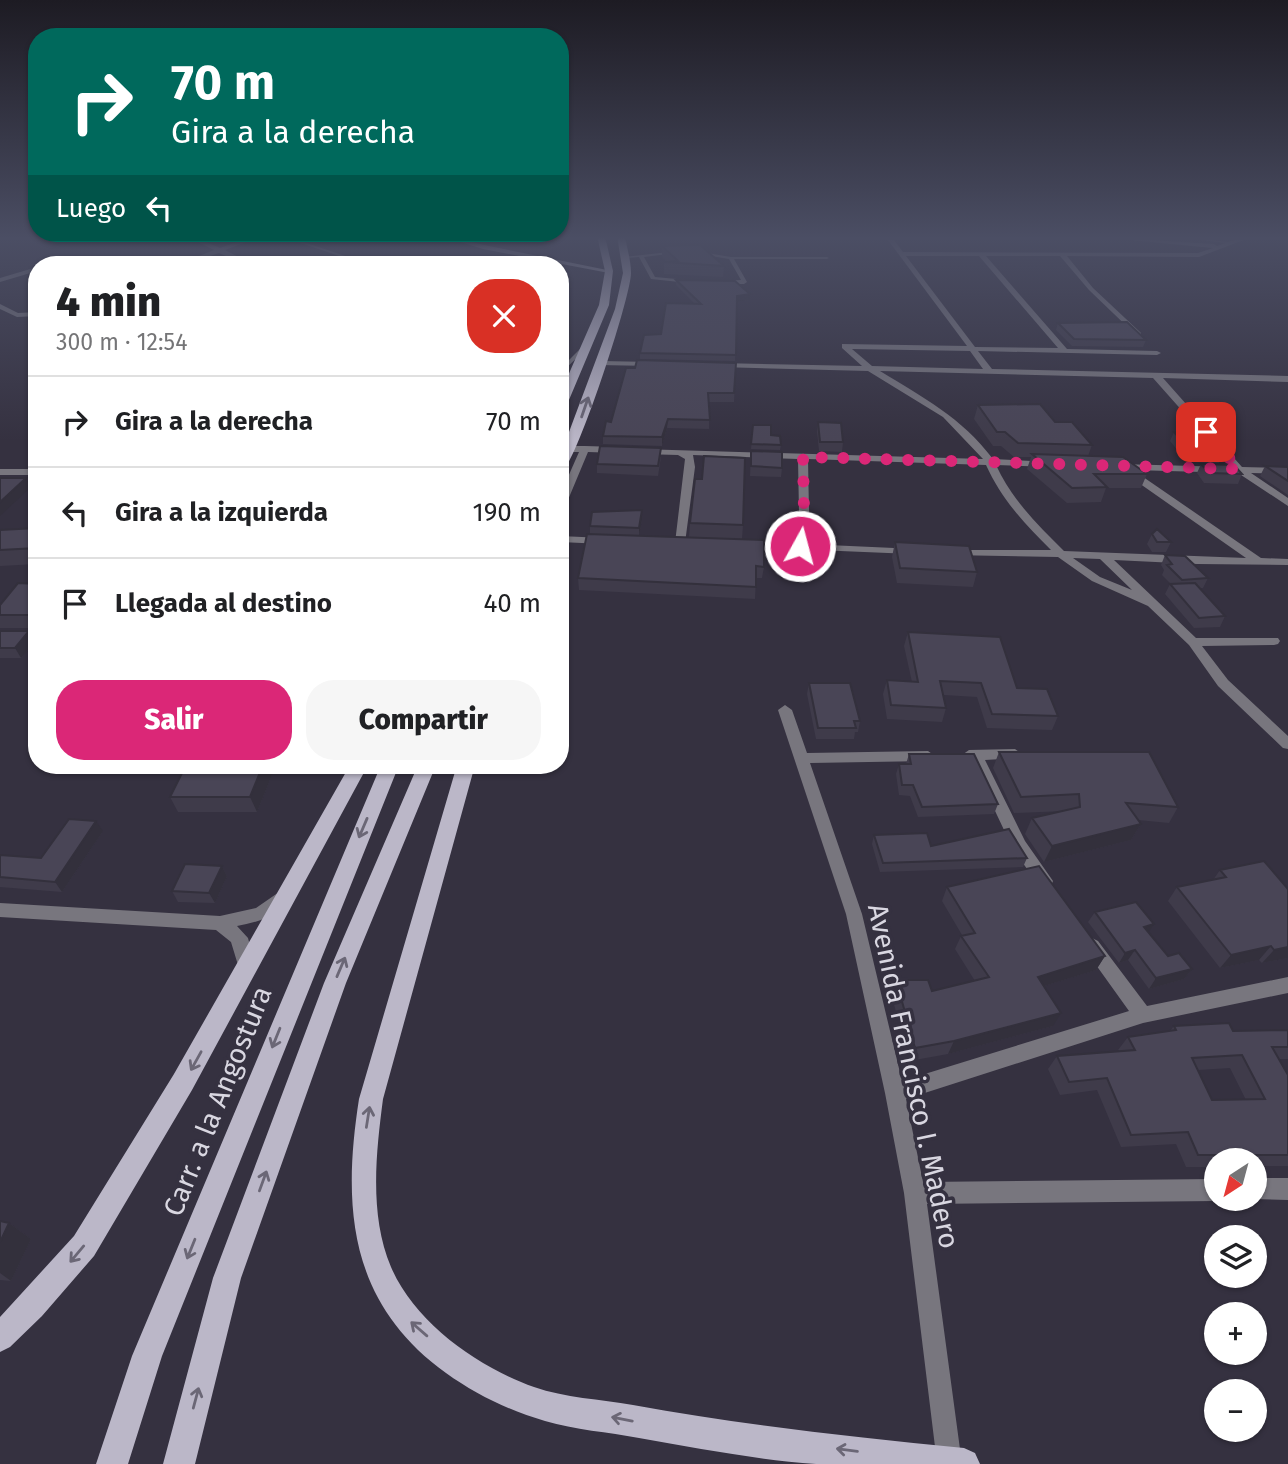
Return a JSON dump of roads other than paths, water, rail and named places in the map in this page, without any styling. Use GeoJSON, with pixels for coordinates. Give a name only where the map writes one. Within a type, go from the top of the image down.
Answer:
{"type":"FeatureCollection","features":[{"type":"Feature","properties":{"kind":"main road"},"geometry":{"type":"LineString","coordinates":[[569,387],[604,304]]}},
{"type":"Feature","properties":{"kind":"main road"},"geometry":{"type":"LineString","coordinates":[[569,449],[621,304]]}},
{"type":"Feature","properties":{"kind":"main road"},"geometry":{"type":"LineString","coordinates":[[0,1337],[32,1306],[84,1246],[183,1082],[354,774]]}},
{"type":"Feature","properties":{"kind":"main road","name":"Carr. a la Angostura"},"geometry":{"type":"LineString","coordinates":[[112,1464],[147,1356],[386,774]]}},
{"type":"Feature","properties":{"kind":"main road"},"geometry":{"type":"LineString","coordinates":[[179,1464],[227,1278],[335,983],[423,774]]}},
{"type":"Feature","properties":{"kind":"main road"},"geometry":{"type":"LineString","coordinates":[[463,774],[371,1099],[362,1154],[367,1226],[381,1277],[410,1322],[467,1372],[535,1403],[677,1430],[957,1463]]}},
{"type":"Feature","properties":{"kind":"street"},"geometry":{"type":"LineString","coordinates":[[940,304],[989,371]]}},
{"type":"Feature","properties":{"kind":"street"},"geometry":{"type":"LineString","coordinates":[[1025,304],[1064,350]]}},
{"type":"Feature","properties":{"kind":"street"},"geometry":{"type":"LineString","coordinates":[[1107,304],[1157,352],[845,346],[870,369],[946,415],[977,445],[989,460],[1002,489],[1029,522],[1063,556],[1096,579],[1152,603]]}},
{"type":"Feature","properties":{"kind":"street"},"geometry":{"type":"LineString","coordinates":[[0,306],[18,315],[28,314]]}},
{"type":"Feature","properties":{"kind":"street"},"geometry":{"type":"LineString","coordinates":[[601,363],[670,364]]}},
{"type":"Feature","properties":{"kind":"street"},"geometry":{"type":"LineString","coordinates":[[707,365],[1288,379]]}},
{"type":"Feature","properties":{"kind":"street"},"geometry":{"type":"LineString","coordinates":[[1156,376],[1239,469],[1288,503]]}},
{"type":"Feature","properties":{"kind":"street"},"geometry":{"type":"LineString","coordinates":[[569,449],[1054,464]]}},
{"type":"Feature","properties":{"kind":"street"},"geometry":{"type":"LineString","coordinates":[[569,486],[585,449]]}},
{"type":"Feature","properties":{"kind":"street"},"geometry":{"type":"LineString","coordinates":[[680,452],[690,458],[680,544]]}},
{"type":"Feature","properties":{"kind":"street"},"geometry":{"type":"LineString","coordinates":[[800,546],[804,512],[803,457]]}},
{"type":"Feature","properties":{"kind":"street"},"geometry":{"type":"LineString","coordinates":[[1109,466],[1288,471]]}},
{"type":"Feature","properties":{"kind":"street"},"geometry":{"type":"LineString","coordinates":[[1122,467],[1257,561]]}},
{"type":"Feature","properties":{"kind":"street"},"geometry":{"type":"LineString","coordinates":[[0,472],[28,472]]}},
{"type":"Feature","properties":{"kind":"street"},"geometry":{"type":"LineString","coordinates":[[569,539],[613,541]]}},
{"type":"Feature","properties":{"kind":"street"},"geometry":{"type":"LineString","coordinates":[[667,543],[693,544]]}},
{"type":"Feature","properties":{"kind":"street"},"geometry":{"type":"LineString","coordinates":[[733,545],[923,551]]}},
{"type":"Feature","properties":{"kind":"street"},"geometry":{"type":"LineString","coordinates":[[937,552],[1028,552],[1105,558],[1288,562]]}},
{"type":"Feature","properties":{"kind":"street"},"geometry":{"type":"LineString","coordinates":[[1105,558],[1193,642],[1223,683],[1288,744]]}},
{"type":"Feature","properties":{"kind":"street"},"geometry":{"type":"LineString","coordinates":[[0,635],[28,635]]}},
{"type":"Feature","properties":{"kind":"street"},"geometry":{"type":"LineString","coordinates":[[1193,642],[1274,641]]}},
{"type":"Feature","properties":{"kind":"street","name":"Avenida Francisco I. Madero"},"geometry":{"type":"LineString","coordinates":[[785,710],[854,914],[895,1093],[915,1193],[957,1463]]}},
{"type":"Feature","properties":{"kind":"street"},"geometry":{"type":"LineString","coordinates":[[976,754],[1019,845],[1058,898]]}},
{"type":"Feature","properties":{"kind":"street"},"geometry":{"type":"LineString","coordinates":[[803,758],[1031,754]]}},
{"type":"Feature","properties":{"kind":"street"},"geometry":{"type":"LineString","coordinates":[[0,910],[220,923],[261,914],[288,893]]}},
{"type":"Feature","properties":{"kind":"street"},"geometry":{"type":"LineString","coordinates":[[220,923],[239,938],[247,969]]}},
{"type":"Feature","properties":{"kind":"street"},"geometry":{"type":"LineString","coordinates":[[1081,930],[1143,1015]]}},
{"type":"Feature","properties":{"kind":"street"},"geometry":{"type":"LineString","coordinates":[[895,1093],[1143,1015],[1288,985]]}},
{"type":"Feature","properties":{"kind":"street"},"geometry":{"type":"LineString","coordinates":[[915,1193],[1204,1189]]}},
{"type":"Feature","properties":{"kind":"street"},"geometry":{"type":"LineString","coordinates":[[1267,1189],[1288,1189]]}},
{"type":"Feature","properties":{"kind":"lane"},"geometry":{"type":"LineString","coordinates":[[569,363],[588,344]]}}]}
